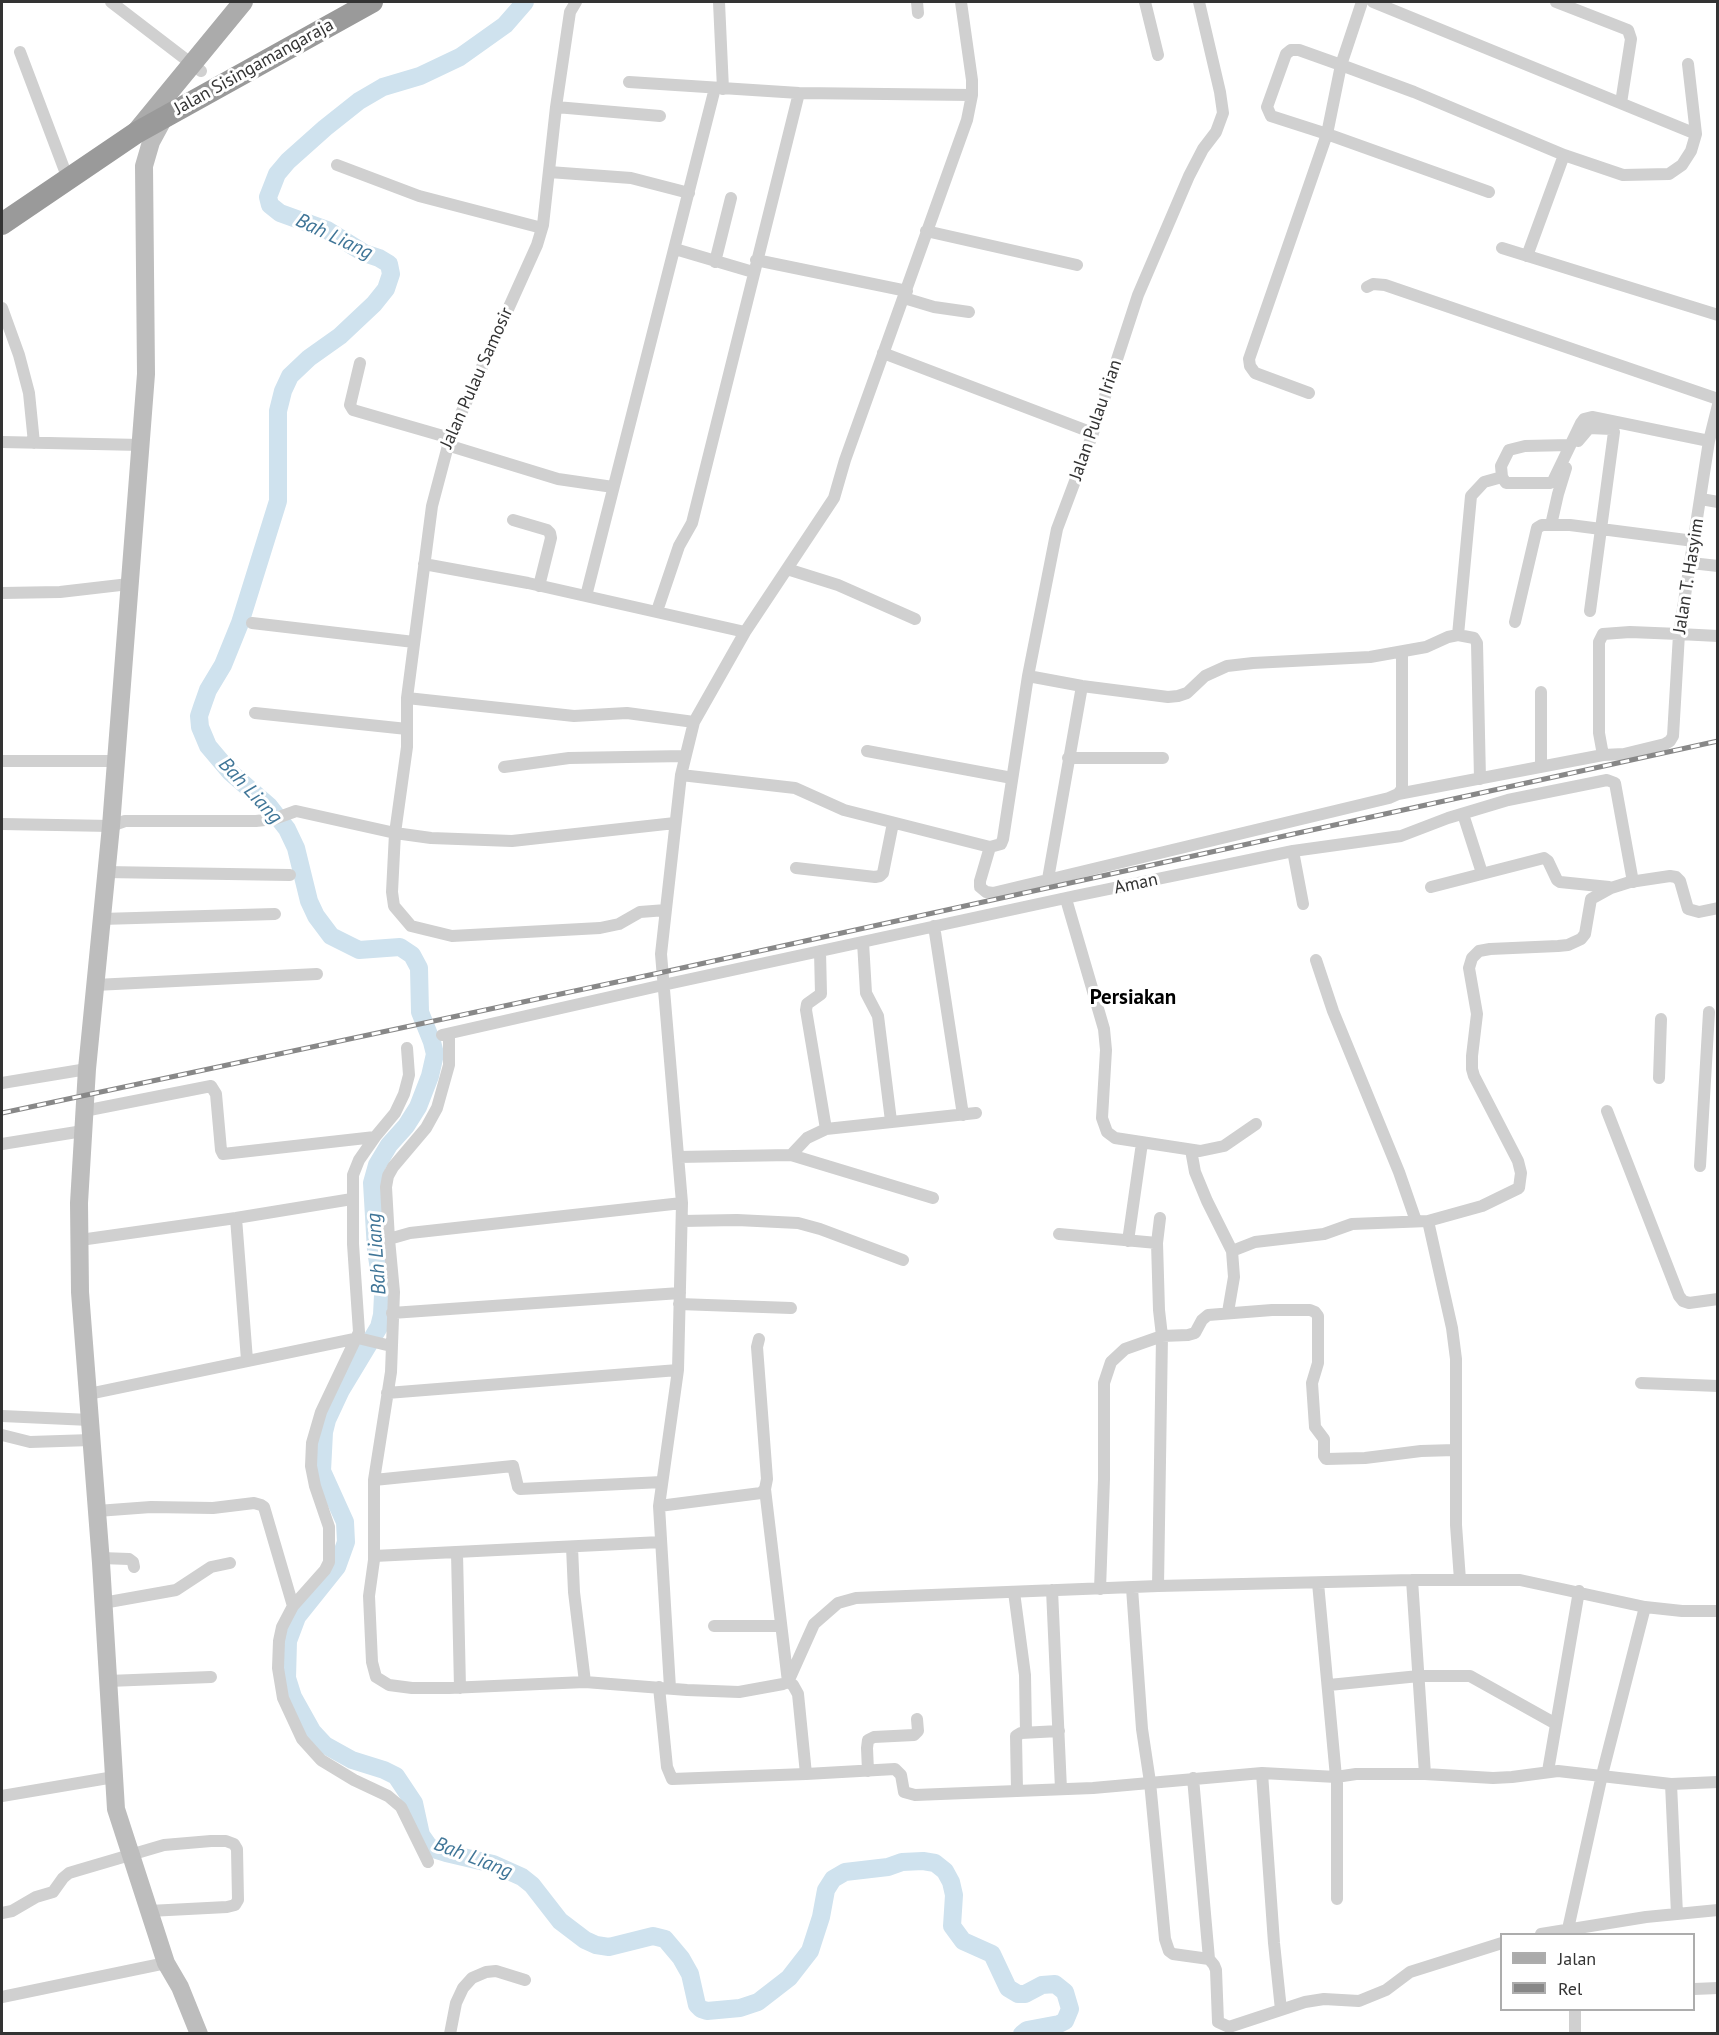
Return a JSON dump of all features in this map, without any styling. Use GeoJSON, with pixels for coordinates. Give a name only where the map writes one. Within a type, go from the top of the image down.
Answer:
{"type":"FeatureCollection","features":[{"type":"Feature","properties":{"kind":"highway","name":"Jalan Sisingamangaraja"},"geometry":{"type":"LineString","coordinates":[[2,224],[136,133],[372,2]]}},
{"type":"Feature","properties":{"kind":"main road"},"geometry":{"type":"LineString","coordinates":[[164,118],[243,2]]}},
{"type":"Feature","properties":{"kind":"main road"},"geometry":{"type":"LineString","coordinates":[[136,133],[257,2]]}},
{"type":"Feature","properties":{"kind":"street"},"geometry":{"type":"LineString","coordinates":[[111,2],[196,68]]}},
{"type":"Feature","properties":{"kind":"street","name":"Jalan Pulau Samosir"},"geometry":{"type":"LineString","coordinates":[[576,2],[570,12],[542,228],[537,245],[448,441],[432,506],[407,698],[407,747],[395,833],[392,892],[394,906],[411,926],[452,936],[600,928],[619,924],[640,912],[666,910]]}},
{"type":"Feature","properties":{"kind":"street"},"geometry":{"type":"LineString","coordinates":[[586,596],[689,193],[719,89],[719,2]]}},
{"type":"Feature","properties":{"kind":"street"},"geometry":{"type":"LineString","coordinates":[[962,2],[972,80],[972,95],[967,120],[845,460],[834,498],[745,632],[693,722],[681,776],[661,954],[682,1203],[678,1370],[659,1506],[667,1767],[672,1779],[895,1769],[901,1775],[904,1792],[907,1794],[1061,1789],[1262,1773],[1336,1777],[1356,1774],[1425,1774],[1493,1778],[1548,1771],[1671,1784],[1718,1782]]}},
{"type":"Feature","properties":{"kind":"street"},"geometry":{"type":"LineString","coordinates":[[1145,2],[1158,55]]}},
{"type":"Feature","properties":{"kind":"street","name":"Jalan Pulau Irian"},"geometry":{"type":"LineString","coordinates":[[990,847],[1001,844],[1004,839],[1029,676],[1057,529],[1094,433],[1138,295],[1189,176],[1203,149],[1216,132],[1223,113],[1199,2]]}},
{"type":"Feature","properties":{"kind":"street"},"geometry":{"type":"LineString","coordinates":[[1309,393],[1255,373],[1250,366],[1249,359],[1327,134],[1341,65],[1362,2]]}},
{"type":"Feature","properties":{"kind":"street"},"geometry":{"type":"LineString","coordinates":[[1373,2],[1696,134]]}},
{"type":"Feature","properties":{"kind":"street"},"geometry":{"type":"LineString","coordinates":[[1556,2],[1628,30],[1631,39],[1621,103]]}},
{"type":"Feature","properties":{"kind":"street"},"geometry":{"type":"LineString","coordinates":[[1489,192],[1271,116],[1267,107],[1286,54],[1291,50],[1299,50],[1341,65],[1414,92],[1564,155],[1623,175],[1669,174],[1682,165],[1691,151],[1696,134],[1688,64]]}},
{"type":"Feature","properties":{"kind":"street"},"geometry":{"type":"LineString","coordinates":[[20,52],[68,179]]}},
{"type":"Feature","properties":{"kind":"street"},"geometry":{"type":"LineString","coordinates":[[629,82],[799,93],[972,95]]}},
{"type":"Feature","properties":{"kind":"street"},"geometry":{"type":"LineString","coordinates":[[657,611],[679,546],[692,523],[754,266],[799,93]]}},
{"type":"Feature","properties":{"kind":"street"},"geometry":{"type":"LineString","coordinates":[[556,107],[660,116]]}},
{"type":"Feature","properties":{"kind":"street"},"geometry":{"type":"LineString","coordinates":[[164,118],[151,142],[144,166],[146,374],[111,826],[87,1069],[79,1203],[80,1292],[101,1558],[116,1809],[166,1963],[180,1987],[199,2034]]}},
{"type":"Feature","properties":{"kind":"street"},"geometry":{"type":"LineString","coordinates":[[136,133],[138,152],[144,166]]}},
{"type":"Feature","properties":{"kind":"street"},"geometry":{"type":"LineString","coordinates":[[1527,256],[1564,155]]}},
{"type":"Feature","properties":{"kind":"street"},"geometry":{"type":"LineString","coordinates":[[337,165],[419,196],[542,228]]}},
{"type":"Feature","properties":{"kind":"street"},"geometry":{"type":"LineString","coordinates":[[549,172],[631,178],[689,193]]}},
{"type":"Feature","properties":{"kind":"street"},"geometry":{"type":"LineString","coordinates":[[715,262],[731,198]]}},
{"type":"Feature","properties":{"kind":"street"},"geometry":{"type":"LineString","coordinates":[[926,231],[1077,265]]}},
{"type":"Feature","properties":{"kind":"street"},"geometry":{"type":"LineString","coordinates":[[1502,248],[1718,315]]}},
{"type":"Feature","properties":{"kind":"street"},"geometry":{"type":"LineString","coordinates":[[675,249],[715,262],[754,266],[905,294],[934,307],[969,312]]}},
{"type":"Feature","properties":{"kind":"street"},"geometry":{"type":"LineString","coordinates":[[1366,286],[1385,285],[1718,399]]}},
{"type":"Feature","properties":{"kind":"street"},"geometry":{"type":"LineString","coordinates":[[2,308],[19,355],[26,384],[34,443]]}},
{"type":"Feature","properties":{"kind":"street"},"geometry":{"type":"LineString","coordinates":[[883,353],[1094,433]]}},
{"type":"Feature","properties":{"kind":"street"},"geometry":{"type":"LineString","coordinates":[[360,363],[350,405],[353,410],[558,479],[613,487]]}},
{"type":"Feature","properties":{"kind":"street","name":"Jalan T. Hasyim"},"geometry":{"type":"LineString","coordinates":[[1603,755],[1624,754],[1665,744],[1673,736],[1679,634],[1701,499],[1712,465],[1709,441],[1718,405]]}},
{"type":"Feature","properties":{"kind":"street"},"geometry":{"type":"LineString","coordinates":[[1570,445],[1525,446],[1509,450],[1501,466],[1502,477],[1506,483],[1550,483],[1553,481],[1581,423],[1592,417],[1709,441]]}},
{"type":"Feature","properties":{"kind":"street"},"geometry":{"type":"LineString","coordinates":[[1551,525],[1558,494],[1580,437],[1589,428],[1612,429],[1614,432],[1590,611]]}},
{"type":"Feature","properties":{"kind":"street"},"geometry":{"type":"LineString","coordinates":[[2,442],[141,445]]}},
{"type":"Feature","properties":{"kind":"street"},"geometry":{"type":"LineString","coordinates":[[1458,635],[1471,496],[1485,482],[1502,477]]}},
{"type":"Feature","properties":{"kind":"street"},"geometry":{"type":"LineString","coordinates":[[1701,499],[1718,502]]}},
{"type":"Feature","properties":{"kind":"street"},"geometry":{"type":"LineString","coordinates":[[513,520],[547,530],[550,533],[551,538],[539,586]]}},
{"type":"Feature","properties":{"kind":"street"},"geometry":{"type":"LineString","coordinates":[[1515,622],[1537,528],[1542,525],[1602,528],[1695,541]]}},
{"type":"Feature","properties":{"kind":"street"},"geometry":{"type":"LineString","coordinates":[[1691,562],[1718,566]]}},
{"type":"Feature","properties":{"kind":"street"},"geometry":{"type":"LineString","coordinates":[[424,564],[539,586],[745,632]]}},
{"type":"Feature","properties":{"kind":"street"},"geometry":{"type":"LineString","coordinates":[[787,569],[838,585],[915,619]]}},
{"type":"Feature","properties":{"kind":"street"},"geometry":{"type":"LineString","coordinates":[[2,592],[60,592],[129,584]]}},
{"type":"Feature","properties":{"kind":"street"},"geometry":{"type":"LineString","coordinates":[[252,623],[414,642]]}},
{"type":"Feature","properties":{"kind":"street"},"geometry":{"type":"LineString","coordinates":[[681,776],[795,788],[844,810],[990,847],[980,887],[986,892],[993,893],[1398,794],[1603,755],[1599,733],[1599,642],[1603,634],[1630,632],[1718,636]]}},
{"type":"Feature","properties":{"kind":"street"},"geometry":{"type":"LineString","coordinates":[[1029,676],[1082,686],[1168,697],[1187,693],[1205,676],[1227,666],[1370,657],[1426,647],[1458,635],[1474,638],[1477,643],[1480,779]]}},
{"type":"Feature","properties":{"kind":"street"},"geometry":{"type":"LineString","coordinates":[[1398,794],[1402,789],[1402,652]]}},
{"type":"Feature","properties":{"kind":"street"},"geometry":{"type":"LineString","coordinates":[[1048,879],[1082,686]]}},
{"type":"Feature","properties":{"kind":"street"},"geometry":{"type":"LineString","coordinates":[[1540,767],[1541,692]]}},
{"type":"Feature","properties":{"kind":"street"},"geometry":{"type":"LineString","coordinates":[[407,698],[573,716],[627,713],[693,722]]}},
{"type":"Feature","properties":{"kind":"street"},"geometry":{"type":"LineString","coordinates":[[255,713],[407,729]]}},
{"type":"Feature","properties":{"kind":"street"},"geometry":{"type":"LineString","coordinates":[[867,751],[1012,778]]}},
{"type":"Feature","properties":{"kind":"street"},"geometry":{"type":"LineString","coordinates":[[504,767],[569,758],[685,756]]}},
{"type":"Feature","properties":{"kind":"street"},"geometry":{"type":"LineString","coordinates":[[1068,758],[1163,758]]}},
{"type":"Feature","properties":{"kind":"street"},"geometry":{"type":"LineString","coordinates":[[2,761],[116,761]]}},
{"type":"Feature","properties":{"kind":"street","name":"Aman"},"geometry":{"type":"LineString","coordinates":[[389,1239],[386,1187],[388,1176],[426,1128],[438,1108],[449,1065],[445,1035],[934,926],[1293,851],[1401,836],[1508,800],[1607,780],[1615,783],[1633,882]]}},
{"type":"Feature","properties":{"kind":"street"},"geometry":{"type":"LineString","coordinates":[[2,824],[111,826],[125,821],[274,819],[296,811],[395,833],[431,838],[512,841],[675,823]]}},
{"type":"Feature","properties":{"kind":"street"},"geometry":{"type":"LineString","coordinates":[[1463,814],[1482,873]]}},
{"type":"Feature","properties":{"kind":"street"},"geometry":{"type":"LineString","coordinates":[[796,868],[874,878],[880,876],[883,873],[894,823]]}},
{"type":"Feature","properties":{"kind":"street"},"geometry":{"type":"LineString","coordinates":[[1293,851],[1303,904]]}},
{"type":"Feature","properties":{"kind":"street"},"geometry":{"type":"LineString","coordinates":[[1431,887],[1544,858],[1560,882],[1611,888]]}},
{"type":"Feature","properties":{"kind":"street"},"geometry":{"type":"LineString","coordinates":[[105,872],[290,875]]}},
{"type":"Feature","properties":{"kind":"street"},"geometry":{"type":"LineString","coordinates":[[1232,1251],[1255,1242],[1324,1234],[1352,1224],[1422,1221],[1482,1206],[1519,1188],[1521,1181],[1518,1161],[1472,1069],[1477,1014],[1469,968],[1472,958],[1479,951],[1490,949],[1568,945],[1581,939],[1585,934],[1591,899],[1611,888],[1633,882],[1676,877],[1680,881],[1688,909],[1699,912],[1718,908]]}},
{"type":"Feature","properties":{"kind":"street"},"geometry":{"type":"LineString","coordinates":[[1066,899],[1104,1029],[1106,1050],[1103,1124],[1107,1132],[1115,1138],[1142,1143],[1191,1150],[1213,1150],[1224,1146],[1256,1124]]}},
{"type":"Feature","properties":{"kind":"street"},"geometry":{"type":"LineString","coordinates":[[101,919],[275,914]]}},
{"type":"Feature","properties":{"kind":"street"},"geometry":{"type":"LineString","coordinates":[[791,1155],[807,1138],[826,1129],[970,1114],[934,926]]}},
{"type":"Feature","properties":{"kind":"street"},"geometry":{"type":"LineString","coordinates":[[863,942],[866,993],[877,1011],[891,1121]]}},
{"type":"Feature","properties":{"kind":"street"},"geometry":{"type":"LineString","coordinates":[[820,951],[822,991],[819,996],[807,1004],[806,1010],[826,1129]]}},
{"type":"Feature","properties":{"kind":"street"},"geometry":{"type":"LineString","coordinates":[[1316,960],[1333,1011],[1394,1161],[1422,1221],[1452,1328],[1456,1359],[1456,1525],[1460,1580]]}},
{"type":"Feature","properties":{"kind":"street"},"geometry":{"type":"LineString","coordinates":[[95,985],[317,974]]}},
{"type":"Feature","properties":{"kind":"street"},"geometry":{"type":"LineString","coordinates":[[1700,1166],[1709,1012]]}},
{"type":"Feature","properties":{"kind":"street"},"geometry":{"type":"LineString","coordinates":[[1659,1078],[1661,1019]]}},
{"type":"Feature","properties":{"kind":"street"},"geometry":{"type":"LineString","coordinates":[[407,1048],[409,1075],[404,1094],[395,1113],[359,1160],[353,1175],[352,1199],[361,1338],[321,1412],[312,1443],[311,1466],[328,1527],[328,1562],[325,1570],[293,1606],[282,1627],[278,1668],[283,1698],[303,1739],[321,1760],[354,1780],[388,1796],[401,1807],[428,1862]]}},
{"type":"Feature","properties":{"kind":"street"},"geometry":{"type":"LineString","coordinates":[[2,1083],[87,1069]]}},
{"type":"Feature","properties":{"kind":"street"},"geometry":{"type":"LineString","coordinates":[[84,1111],[212,1086],[216,1094],[223,1154],[375,1137]]}},
{"type":"Feature","properties":{"kind":"street"},"geometry":{"type":"LineString","coordinates":[[1607,1111],[1679,1296],[1689,1304],[1718,1299]]}},
{"type":"Feature","properties":{"kind":"street"},"geometry":{"type":"LineString","coordinates":[[2,1144],[83,1131]]}},
{"type":"Feature","properties":{"kind":"street"},"geometry":{"type":"LineString","coordinates":[[1128,1241],[1142,1143]]}},
{"type":"Feature","properties":{"kind":"street"},"geometry":{"type":"LineString","coordinates":[[1191,1150],[1195,1172],[1232,1251],[1234,1277],[1228,1312]]}},
{"type":"Feature","properties":{"kind":"street"},"geometry":{"type":"LineString","coordinates":[[678,1157],[791,1155],[933,1198]]}},
{"type":"Feature","properties":{"kind":"street"},"geometry":{"type":"LineString","coordinates":[[80,1240],[352,1199]]}},
{"type":"Feature","properties":{"kind":"street"},"geometry":{"type":"LineString","coordinates":[[682,1203],[410,1233],[389,1239],[394,1292],[388,1345],[391,1372],[374,1480],[374,1556],[369,1606],[372,1662],[376,1677],[389,1685],[412,1688],[585,1682],[739,1692],[788,1682],[793,1685],[798,1694],[806,1774]]}},
{"type":"Feature","properties":{"kind":"street"},"geometry":{"type":"LineString","coordinates":[[236,1218],[247,1360]]}},
{"type":"Feature","properties":{"kind":"street"},"geometry":{"type":"LineString","coordinates":[[1158,1586],[1162,1336],[1157,1243],[1160,1218]]}},
{"type":"Feature","properties":{"kind":"street"},"geometry":{"type":"LineString","coordinates":[[682,1221],[737,1220],[798,1223],[903,1260]]}},
{"type":"Feature","properties":{"kind":"street"},"geometry":{"type":"LineString","coordinates":[[1059,1234],[1157,1243]]}},
{"type":"Feature","properties":{"kind":"street"},"geometry":{"type":"LineString","coordinates":[[393,1313],[679,1299],[791,1308]]}},
{"type":"Feature","properties":{"kind":"street"},"geometry":{"type":"LineString","coordinates":[[1100,1588],[1104,1479],[1104,1383],[1111,1362],[1125,1349],[1162,1336],[1194,1333],[1205,1316],[1228,1312],[1310,1310],[1315,1312],[1318,1316],[1318,1364],[1312,1383],[1315,1427],[1324,1439],[1326,1459],[1455,1450]]}},
{"type":"Feature","properties":{"kind":"street"},"geometry":{"type":"LineString","coordinates":[[88,1394],[361,1338],[388,1345]]}},
{"type":"Feature","properties":{"kind":"street"},"geometry":{"type":"LineString","coordinates":[[759,1340],[757,1347],[767,1479],[765,1489],[788,1682]]}},
{"type":"Feature","properties":{"kind":"street"},"geometry":{"type":"LineString","coordinates":[[387,1394],[678,1370]]}},
{"type":"Feature","properties":{"kind":"street"},"geometry":{"type":"LineString","coordinates":[[1641,1383],[1718,1386]]}},
{"type":"Feature","properties":{"kind":"street"},"geometry":{"type":"LineString","coordinates":[[2,1416],[90,1420]]}},
{"type":"Feature","properties":{"kind":"street"},"geometry":{"type":"LineString","coordinates":[[2,1435],[30,1442],[91,1440]]}},
{"type":"Feature","properties":{"kind":"street"},"geometry":{"type":"LineString","coordinates":[[374,1480],[513,1466],[520,1489],[662,1482]]}},
{"type":"Feature","properties":{"kind":"street"},"geometry":{"type":"LineString","coordinates":[[659,1506],[761,1493],[765,1489]]}},
{"type":"Feature","properties":{"kind":"street"},"geometry":{"type":"LineString","coordinates":[[97,1511],[151,1507],[213,1508],[254,1503],[261,1505],[264,1507],[293,1606]]}},
{"type":"Feature","properties":{"kind":"street"},"geometry":{"type":"LineString","coordinates":[[374,1556],[661,1542]]}},
{"type":"Feature","properties":{"kind":"street"},"geometry":{"type":"LineString","coordinates":[[573,1547],[574,1592],[585,1682]]}},
{"type":"Feature","properties":{"kind":"street"},"geometry":{"type":"LineString","coordinates":[[457,1552],[460,1688]]}},
{"type":"Feature","properties":{"kind":"street"},"geometry":{"type":"LineString","coordinates":[[101,1558],[129,1559],[134,1567]]}},
{"type":"Feature","properties":{"kind":"street"},"geometry":{"type":"LineString","coordinates":[[102,1603],[176,1590],[211,1567],[230,1563]]}},
{"type":"Feature","properties":{"kind":"street"},"geometry":{"type":"LineString","coordinates":[[1412,1580],[1425,1774]]}},
{"type":"Feature","properties":{"kind":"street"},"geometry":{"type":"LineString","coordinates":[[788,1682],[814,1624],[838,1604],[856,1598],[1158,1586],[1520,1580],[1645,1607],[1682,1611],[1718,1611]]}},
{"type":"Feature","properties":{"kind":"street"},"geometry":{"type":"LineString","coordinates":[[1318,1583],[1336,1777],[1336,1899]]}},
{"type":"Feature","properties":{"kind":"street"},"geometry":{"type":"LineString","coordinates":[[1132,1588],[1142,1728],[1150,1782],[1165,1939],[1169,1951],[1173,1954],[1209,1959]]}},
{"type":"Feature","properties":{"kind":"street"},"geometry":{"type":"LineString","coordinates":[[1052,1590],[1061,1789]]}},
{"type":"Feature","properties":{"kind":"street"},"geometry":{"type":"LineString","coordinates":[[1014,1592],[1024,1675],[1026,1732]]}},
{"type":"Feature","properties":{"kind":"street"},"geometry":{"type":"LineString","coordinates":[[1548,1771],[1579,1592]]}},
{"type":"Feature","properties":{"kind":"street"},"geometry":{"type":"LineString","coordinates":[[1645,1607],[1559,1932],[1718,1910]]}},
{"type":"Feature","properties":{"kind":"street"},"geometry":{"type":"LineString","coordinates":[[714,1626],[782,1626]]}},
{"type":"Feature","properties":{"kind":"street"},"geometry":{"type":"LineString","coordinates":[[1329,1685],[1419,1676],[1470,1676],[1556,1724]]}},
{"type":"Feature","properties":{"kind":"street"},"geometry":{"type":"LineString","coordinates":[[108,1681],[211,1677]]}},
{"type":"Feature","properties":{"kind":"street"},"geometry":{"type":"LineString","coordinates":[[868,1771],[868,1740],[874,1737],[914,1735],[918,1731],[917,1719]]}},
{"type":"Feature","properties":{"kind":"street"},"geometry":{"type":"LineString","coordinates":[[1017,1790],[1015,1739],[1021,1733],[1026,1732],[1059,1731]]}},
{"type":"Feature","properties":{"kind":"street"},"geometry":{"type":"LineString","coordinates":[[1262,1773],[1281,2010]]}},
{"type":"Feature","properties":{"kind":"street"},"geometry":{"type":"LineString","coordinates":[[2,1796],[114,1777]]}},
{"type":"Feature","properties":{"kind":"street"},"geometry":{"type":"LineString","coordinates":[[1193,1778],[1209,1959],[1216,1970],[1218,2022],[1222,2025],[1229,2028],[1324,1998],[1359,2001],[1386,1990],[1410,1972],[1500,1944]]}},
{"type":"Feature","properties":{"kind":"street"},"geometry":{"type":"LineString","coordinates":[[1671,1784],[1677,1914]]}},
{"type":"Feature","properties":{"kind":"street"},"geometry":{"type":"LineString","coordinates":[[2,1913],[23,1906],[36,1897],[53,1892],[69,1873],[164,1845],[212,1840],[234,1844],[237,1850],[238,1900],[235,1905],[149,1911]]}},
{"type":"Feature","properties":{"kind":"street"},"geometry":{"type":"LineString","coordinates":[[2,1997],[166,1963]]}},
{"type":"Feature","properties":{"kind":"street"},"geometry":{"type":"LineString","coordinates":[[450,2034],[456,2003],[463,1988],[472,1978],[486,1972],[496,1971],[525,1980]]}},
{"type":"Feature","properties":{"kind":"street"},"geometry":{"type":"LineString","coordinates":[[1695,1989],[1718,1988]]}},
{"type":"Feature","properties":{"kind":"street"},"geometry":{"type":"LineString","coordinates":[[1575,2011],[1575,2034]]}},
{"type":"Feature","properties":{"kind":"waterway","name":"Bah Liang"},"geometry":{"type":"LineString","coordinates":[[525,2],[505,25],[460,57],[420,76],[383,87],[359,101],[288,161],[277,174],[268,197],[270,205],[280,213],[327,230],[364,253],[389,264],[391,274],[386,289],[374,304],[340,336],[309,358],[290,376],[283,391],[278,411],[278,501],[240,623],[223,665],[208,690],[202,707],[199,716],[200,727],[208,746],[230,772],[269,806],[287,829],[296,848],[309,901],[316,916],[331,936],[359,950],[400,947],[412,955],[419,968],[420,1012],[435,1054],[430,1076],[418,1107],[406,1126],[389,1145],[377,1165],[372,1183],[376,1250],[383,1295],[382,1315],[379,1327],[341,1390],[324,1432],[322,1471],[345,1522],[346,1542],[337,1567],[297,1617],[288,1641],[287,1678],[293,1697],[312,1731],[325,1745],[352,1760],[396,1776],[414,1803],[421,1835],[433,1849],[493,1864],[522,1877],[532,1885],[560,1921],[585,1940],[596,1945],[609,1947],[653,1936],[665,1939],[681,1958],[690,1974],[697,2005],[701,2009],[707,2011],[740,2008],[758,2002],[789,1978],[810,1951],[821,1917],[826,1890],[833,1879],[845,1872],[888,1867],[902,1862],[923,1861],[935,1863],[945,1871],[954,1895],[952,1926],[963,1941],[992,1954],[1008,1988],[1018,1994],[1025,1994],[1042,1985],[1055,1984],[1065,1992],[1070,2009],[1065,2021],[1027,2030],[1022,2034]]}},
{"type":"Feature","properties":{"kind":"railway"},"geometry":{"type":"LineString","coordinates":[[2,1113],[659,973],[1718,741]]}},
{"type":"Feature","properties":{"kind":"district","name":"Persiakan"},"geometry":{"type":"Point","coordinates":[1133,998]}}]}
